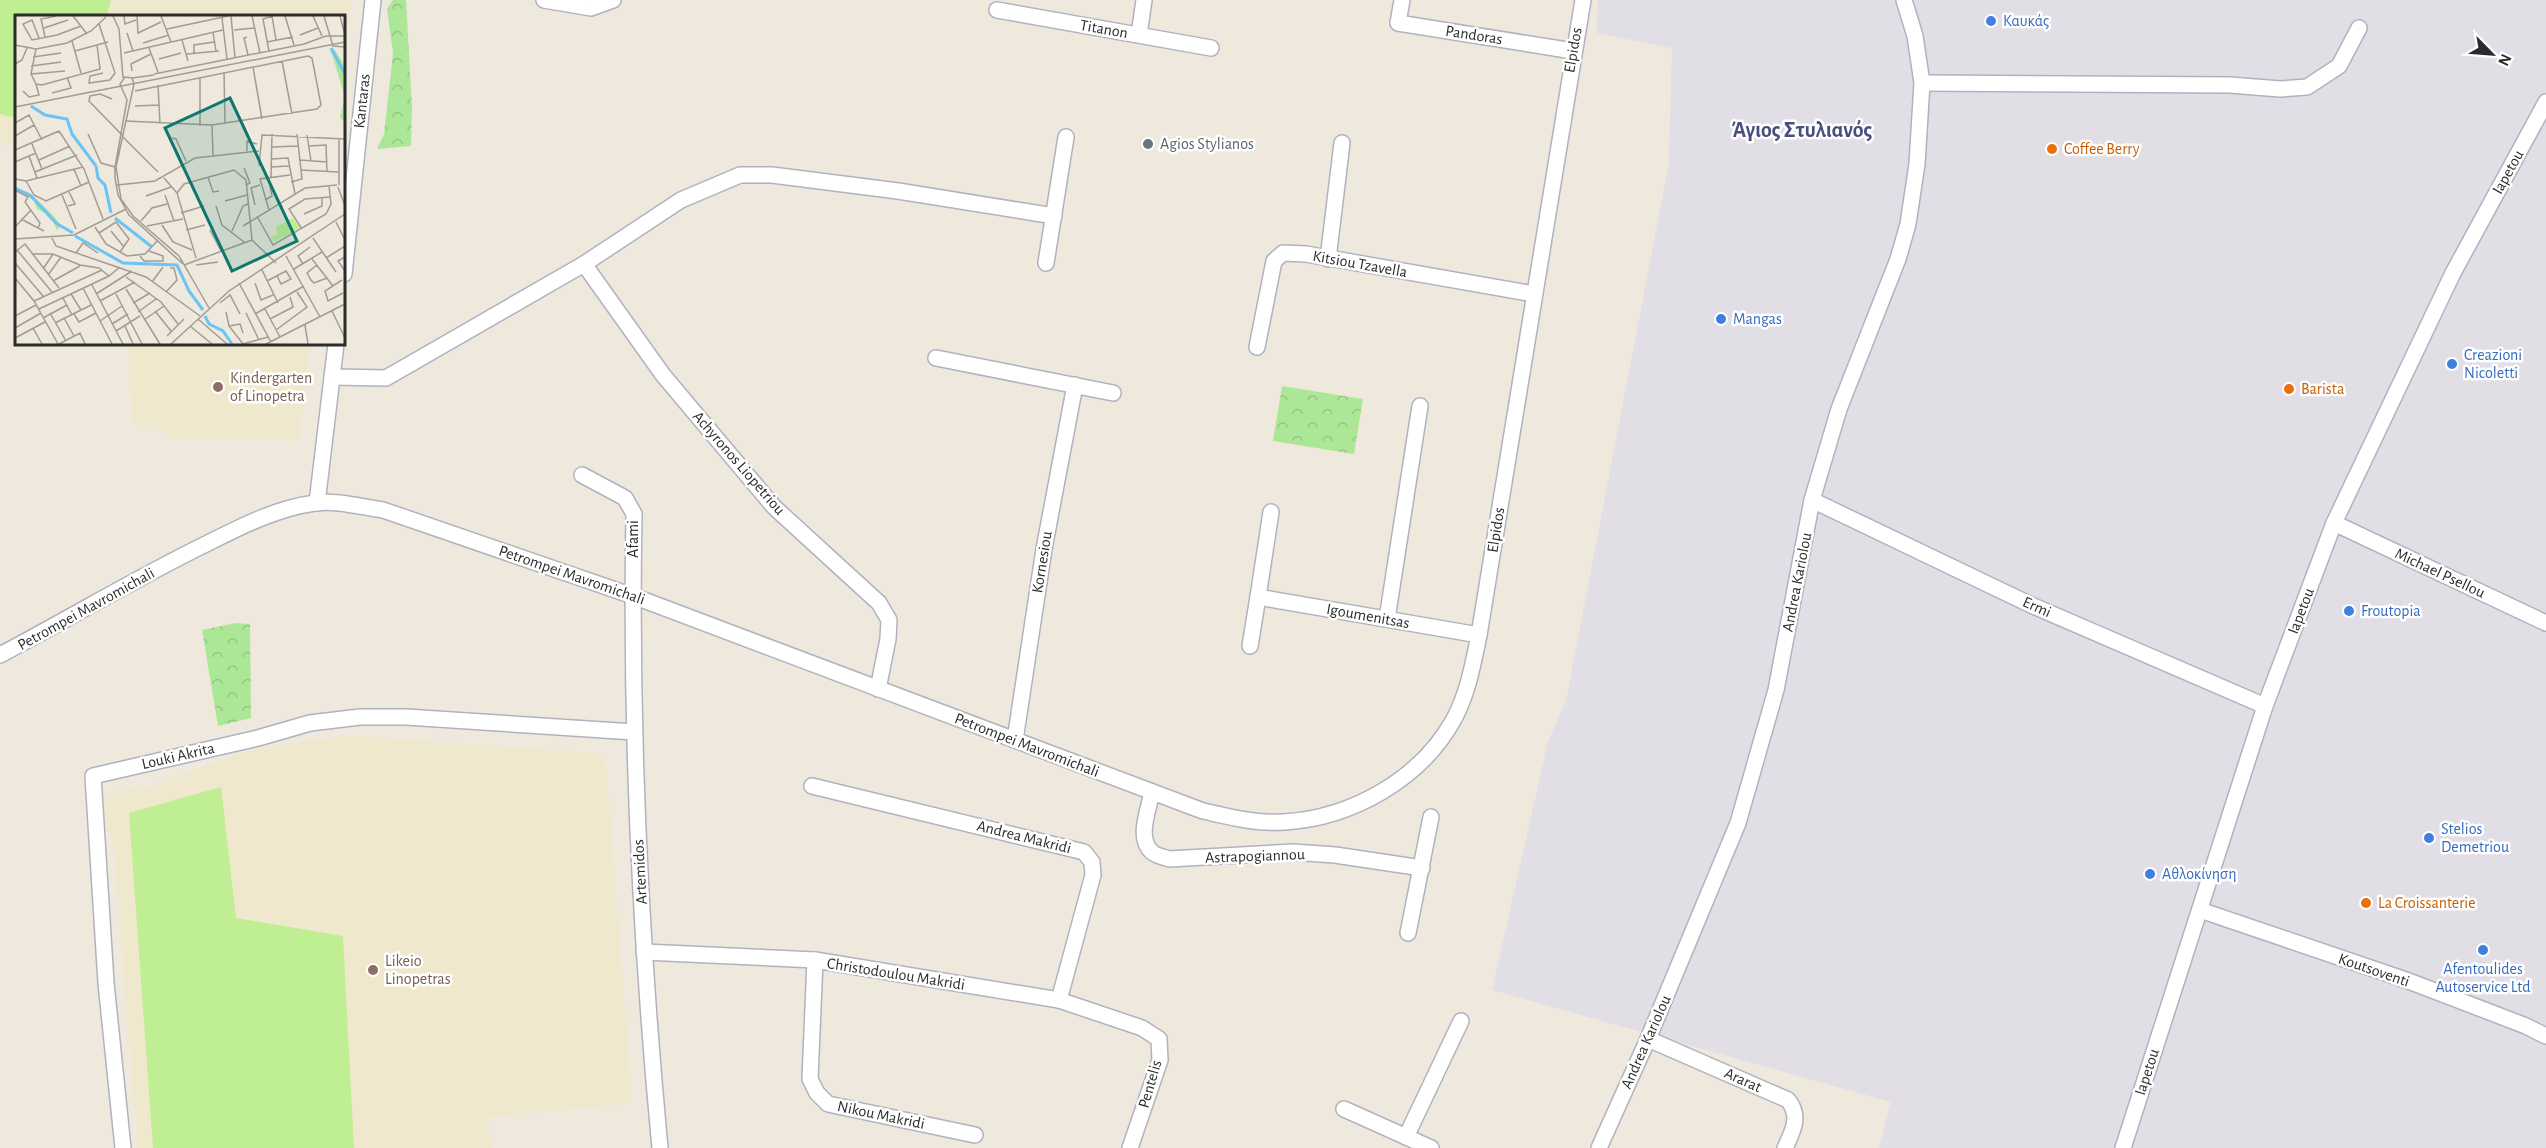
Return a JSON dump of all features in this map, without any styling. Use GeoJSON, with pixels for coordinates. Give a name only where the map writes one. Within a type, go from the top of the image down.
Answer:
{"type":"FeatureCollection","features":[{"type":"Feature","properties":{"kind":"street","name":"Kantaras"},"geometry":{"type":"LineString","coordinates":[[345,265],[373,0]]}},
{"type":"Feature","properties":{"kind":"street"},"geometry":{"type":"LineString","coordinates":[[544,0],[591,8],[613,0]]}},
{"type":"Feature","properties":{"kind":"street"},"geometry":{"type":"LineString","coordinates":[[1139,35],[1144,0]]}},
{"type":"Feature","properties":{"kind":"street","name":"Pandoras"},"geometry":{"type":"LineString","coordinates":[[1402,0],[1398,23],[1573,51]]}},
{"type":"Feature","properties":{"kind":"street","name":"Elpidos"},"geometry":{"type":"LineString","coordinates":[[1152,792],[1203,811],[1242,820],[1284,822],[1329,815],[1368,800],[1401,780],[1430,752],[1454,719],[1469,683],[1479,635],[1582,0]]}},
{"type":"Feature","properties":{"kind":"street","name":"Andrea Kariolou"},"geometry":{"type":"LineString","coordinates":[[1599,1148],[1648,1039],[1738,823],[1776,690],[1812,500],[1839,409],[1898,259],[1908,224],[1917,164],[1922,83],[1915,36],[1904,0]]}},
{"type":"Feature","properties":{"kind":"street","name":"Titanon"},"geometry":{"type":"LineString","coordinates":[[998,10],[1210,48]]}},
{"type":"Feature","properties":{"kind":"street"},"geometry":{"type":"LineString","coordinates":[[1922,83],[2230,85],[2280,89],[2307,87],[2339,66],[2359,28]]}},
{"type":"Feature","properties":{"kind":"street","name":"Iapetou"},"geometry":{"type":"LineString","coordinates":[[2123,1148],[2265,706],[2334,523],[2452,273],[2546,102]]}},
{"type":"Feature","properties":{"kind":"street"},"geometry":{"type":"LineString","coordinates":[[1046,263],[1066,137]]}},
{"type":"Feature","properties":{"kind":"street"},"geometry":{"type":"LineString","coordinates":[[1328,259],[1342,143]]}},
{"type":"Feature","properties":{"kind":"street"},"geometry":{"type":"LineString","coordinates":[[332,377],[386,378],[584,264],[681,200],[740,174],[898,190],[1054,216]]}},
{"type":"Feature","properties":{"kind":"street","name":"Kitsiou Tzavella"},"geometry":{"type":"LineString","coordinates":[[1257,347],[1274,261],[1283,253],[1306,254],[1534,294]]}},
{"type":"Feature","properties":{"kind":"street","name":"Achyronos Liopetriou"},"geometry":{"type":"LineString","coordinates":[[584,264],[663,375],[774,507],[879,603],[890,620],[878,688]]}},
{"type":"Feature","properties":{"kind":"street"},"geometry":{"type":"LineString","coordinates":[[316,503],[336,345]]}},
{"type":"Feature","properties":{"kind":"street"},"geometry":{"type":"LineString","coordinates":[[936,358],[1113,393]]}},
{"type":"Feature","properties":{"kind":"street","name":"Kornesiou"},"geometry":{"type":"LineString","coordinates":[[1015,740],[1044,549],[1075,385]]}},
{"type":"Feature","properties":{"kind":"street"},"geometry":{"type":"LineString","coordinates":[[1387,619],[1420,406]]}},
{"type":"Feature","properties":{"kind":"street","name":"Afami"},"geometry":{"type":"LineString","coordinates":[[582,475],[625,498],[634,514],[633,596]]}},
{"type":"Feature","properties":{"kind":"street","name":"Ermi"},"geometry":{"type":"LineString","coordinates":[[1812,500],[2031,605],[2265,706]]}},
{"type":"Feature","properties":{"kind":"street","name":"Petrompei Mavromichali"},"geometry":{"type":"LineString","coordinates":[[0,655],[181,556],[281,511],[316,503],[382,510],[633,596],[1152,792]]}},
{"type":"Feature","properties":{"kind":"street"},"geometry":{"type":"LineString","coordinates":[[1250,646],[1271,512]]}},
{"type":"Feature","properties":{"kind":"street","name":"Michael Psellou"},"geometry":{"type":"LineString","coordinates":[[2334,523],[2546,623]]}},
{"type":"Feature","properties":{"kind":"street","name":"Artemidos"},"geometry":{"type":"LineString","coordinates":[[633,596],[634,732],[647,1014],[660,1148]]}},
{"type":"Feature","properties":{"kind":"street","name":"Igoumenitsas"},"geometry":{"type":"LineString","coordinates":[[1258,597],[1479,635]]}},
{"type":"Feature","properties":{"kind":"street","name":"Louki Akrita"},"geometry":{"type":"LineString","coordinates":[[123,1148],[106,983],[93,776],[258,738],[310,723],[360,717],[406,717],[634,732]]}},
{"type":"Feature","properties":{"kind":"street","name":"Andrea Makridi"},"geometry":{"type":"LineString","coordinates":[[812,786],[1084,852],[1092,862],[1093,875],[1059,1000]]}},
{"type":"Feature","properties":{"kind":"street","name":"Astrapogiannou"},"geometry":{"type":"LineString","coordinates":[[1152,792],[1144,832],[1147,844],[1153,853],[1170,859],[1293,852],[1335,855],[1422,868]]}},
{"type":"Feature","properties":{"kind":"street"},"geometry":{"type":"LineString","coordinates":[[1408,933],[1431,817]]}},
{"type":"Feature","properties":{"kind":"street","name":"Koutsoventi"},"geometry":{"type":"LineString","coordinates":[[2200,910],[2406,980],[2526,1026],[2546,1036]]}},
{"type":"Feature","properties":{"kind":"street","name":"Christodoulou Makridi"},"geometry":{"type":"LineString","coordinates":[[644,952],[815,960],[1059,1000],[1143,1028]]}},
{"type":"Feature","properties":{"kind":"street","name":"Nikou Makridi"},"geometry":{"type":"LineString","coordinates":[[815,960],[810,1079],[817,1093],[828,1104],[975,1135]]}},
{"type":"Feature","properties":{"kind":"street"},"geometry":{"type":"LineString","coordinates":[[1406,1137],[1461,1021]]}},
{"type":"Feature","properties":{"kind":"street","name":"Pentelis"},"geometry":{"type":"LineString","coordinates":[[1130,1148],[1160,1060],[1159,1040],[1143,1028]]}},
{"type":"Feature","properties":{"kind":"street","name":"Ararat"},"geometry":{"type":"LineString","coordinates":[[1648,1039],[1788,1100],[1795,1108],[1796,1118],[1785,1148]]}},
{"type":"Feature","properties":{"kind":"street"},"geometry":{"type":"LineString","coordinates":[[1344,1108],[1431,1148]]}},
{"type":"Feature","properties":{"kind":"shaded area"},"geometry":{"type":"Polygon","coordinates":[[[0,0],[351,0],[345,63],[345,15],[15,15],[15,147],[0,143],[0,0]]]}},
{"type":"Feature","properties":{"kind":"shaded area"},"geometry":{"type":"Polygon","coordinates":[[[1598,0],[2546,0],[2546,1148],[1879,1148],[1891,1102],[1492,990],[1548,742],[1566,701],[1669,163],[1672,48],[1597,33],[1598,0]]]}},
{"type":"Feature","properties":{"kind":"shaded area","name":"Kindergarten of Linopetra"},"geometry":{"type":"Polygon","coordinates":[[[129,345],[310,345],[299,440],[169,439],[164,427],[131,423],[129,345]]]}},
{"type":"Feature","properties":{"kind":"shaded area","name":"Likeio Linopetras"},"geometry":{"type":"Polygon","coordinates":[[[349,736],[605,754],[632,1103],[487,1117],[491,1148],[138,1148],[113,837],[104,828],[102,806],[110,796],[126,789],[142,790],[252,749],[349,736]]]}},
{"type":"Feature","properties":{"kind":"green space"},"geometry":{"type":"Polygon","coordinates":[[[0,0],[111,0],[107,15],[15,15],[15,118],[0,114],[0,0]]]}},
{"type":"Feature","properties":{"kind":"green space"},"geometry":{"type":"Polygon","coordinates":[[[393,0],[406,0],[412,107],[411,146],[377,149],[384,134],[393,53],[387,9],[393,0]]]}},
{"type":"Feature","properties":{"kind":"green space"},"geometry":{"type":"Polygon","coordinates":[[[1282,386],[1363,399],[1354,454],[1273,441],[1282,386]]]}},
{"type":"Feature","properties":{"kind":"green space"},"geometry":{"type":"Polygon","coordinates":[[[236,623],[250,624],[251,718],[218,726],[202,630],[236,623]]]}},
{"type":"Feature","properties":{"kind":"green space"},"geometry":{"type":"Polygon","coordinates":[[[221,787],[236,918],[343,936],[354,1148],[153,1148],[129,813],[221,787]]]}},
{"type":"Feature","properties":{"kind":"place","name":"Καυκάς"},"geometry":{"type":"Point","coordinates":[1991,21]}},
{"type":"Feature","properties":{"kind":"place","name":"Agios Stylianos"},"geometry":{"type":"Point","coordinates":[1148,144]}},
{"type":"Feature","properties":{"kind":"place","name":"Coffee Berry"},"geometry":{"type":"Point","coordinates":[2052,149]}},
{"type":"Feature","properties":{"kind":"place","name":"Mangas"},"geometry":{"type":"Point","coordinates":[1721,319]}},
{"type":"Feature","properties":{"kind":"place","name":"Creazioni Nicoletti"},"geometry":{"type":"Point","coordinates":[2452,364]}},
{"type":"Feature","properties":{"kind":"place","name":"Kindergarten of Linopetra"},"geometry":{"type":"Point","coordinates":[218,387]}},
{"type":"Feature","properties":{"kind":"place","name":"Barista"},"geometry":{"type":"Point","coordinates":[2289,389]}},
{"type":"Feature","properties":{"kind":"place","name":"Froutopia"},"geometry":{"type":"Point","coordinates":[2349,611]}},
{"type":"Feature","properties":{"kind":"place","name":"Stelios Demetriou"},"geometry":{"type":"Point","coordinates":[2429,838]}},
{"type":"Feature","properties":{"kind":"place","name":"Αθλοκίνηση"},"geometry":{"type":"Point","coordinates":[2150,874]}},
{"type":"Feature","properties":{"kind":"place","name":"La Croissanterie"},"geometry":{"type":"Point","coordinates":[2366,903]}},
{"type":"Feature","properties":{"kind":"place","name":"Afentoulides Autoservice Ltd"},"geometry":{"type":"Point","coordinates":[2483,950]}},
{"type":"Feature","properties":{"kind":"place","name":"Likeio Linopetras"},"geometry":{"type":"Point","coordinates":[373,970]}},
{"type":"Feature","properties":{"kind":"district","name":"Άγιος Στυλιανός"},"geometry":{"type":"Point","coordinates":[1802,130]}}]}
